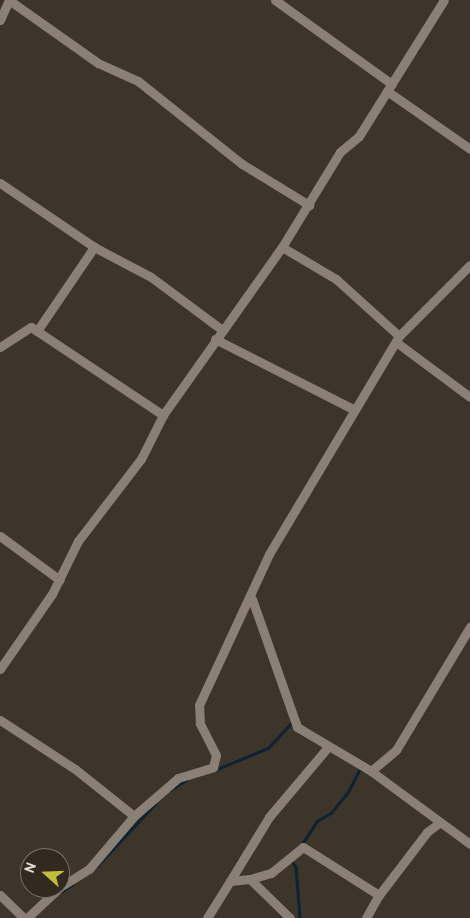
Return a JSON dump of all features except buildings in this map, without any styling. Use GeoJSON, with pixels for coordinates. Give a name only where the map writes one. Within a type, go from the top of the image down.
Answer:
{"type":"FeatureCollection","features":[{"type":"Feature","properties":{"kind":"street"},"geometry":{"type":"LineString","coordinates":[[0,20],[9,0],[98,63],[138,81],[242,164],[308,205]]}},
{"type":"Feature","properties":{"kind":"street"},"geometry":{"type":"LineString","coordinates":[[275,0],[470,149]]}},
{"type":"Feature","properties":{"kind":"street"},"geometry":{"type":"LineString","coordinates":[[0,669],[60,580],[78,541],[141,459],[163,415],[282,247],[340,152],[359,136],[444,0]]}},
{"type":"Feature","properties":{"kind":"street"},"geometry":{"type":"LineString","coordinates":[[0,183],[94,247],[151,277],[222,330]]}},
{"type":"Feature","properties":{"kind":"street"},"geometry":{"type":"LineString","coordinates":[[36,331],[94,247]]}},
{"type":"Feature","properties":{"kind":"street"},"geometry":{"type":"LineString","coordinates":[[282,247],[336,279],[397,339],[470,397]]}},
{"type":"Feature","properties":{"kind":"street"},"geometry":{"type":"LineString","coordinates":[[70,881],[89,869],[134,816],[178,778],[213,766],[216,755],[200,723],[199,705],[252,599],[269,554],[353,409],[397,339],[470,265]]}},
{"type":"Feature","properties":{"kind":"street"},"geometry":{"type":"LineString","coordinates":[[0,347],[18,332],[31,327],[163,415]]}},
{"type":"Feature","properties":{"kind":"street"},"geometry":{"type":"LineString","coordinates":[[216,339],[353,409]]}},
{"type":"Feature","properties":{"kind":"street"},"geometry":{"type":"LineString","coordinates":[[0,536],[60,580]]}},
{"type":"Feature","properties":{"kind":"street"},"geometry":{"type":"LineString","coordinates":[[252,599],[298,727],[328,747],[371,771],[470,844]]}},
{"type":"Feature","properties":{"kind":"street"},"geometry":{"type":"LineString","coordinates":[[371,771],[396,750],[470,627]]}},
{"type":"Feature","properties":{"kind":"street"},"geometry":{"type":"LineString","coordinates":[[0,720],[134,816]]}},
{"type":"Feature","properties":{"kind":"street"},"geometry":{"type":"LineString","coordinates":[[207,918],[269,817],[328,747]]}},
{"type":"Feature","properties":{"kind":"street"},"geometry":{"type":"LineString","coordinates":[[366,918],[379,896],[428,832],[439,823]]}},
{"type":"Feature","properties":{"kind":"street"},"geometry":{"type":"LineString","coordinates":[[230,882],[250,879],[290,859],[303,847],[379,896]]}},
{"type":"Feature","properties":{"kind":"street"},"geometry":{"type":"LineString","coordinates":[[250,879],[290,918]]}},
{"type":"Feature","properties":{"kind":"street"},"geometry":{"type":"LineString","coordinates":[[0,894],[26,918],[48,898]]}},
{"type":"Feature","properties":{"kind":"waterway"},"geometry":{"type":"LineString","coordinates":[[215,770],[268,748],[293,721]]}},
{"type":"Feature","properties":{"kind":"waterway"},"geometry":{"type":"LineString","coordinates":[[302,844],[317,821],[331,813],[348,792],[359,770]]}},
{"type":"Feature","properties":{"kind":"waterway"},"geometry":{"type":"LineString","coordinates":[[170,790],[186,780]]}},
{"type":"Feature","properties":{"kind":"waterway"},"geometry":{"type":"LineString","coordinates":[[97,866],[155,804]]}},
{"type":"Feature","properties":{"kind":"waterway"},"geometry":{"type":"LineString","coordinates":[[291,860],[296,867],[300,918]]}}]}
